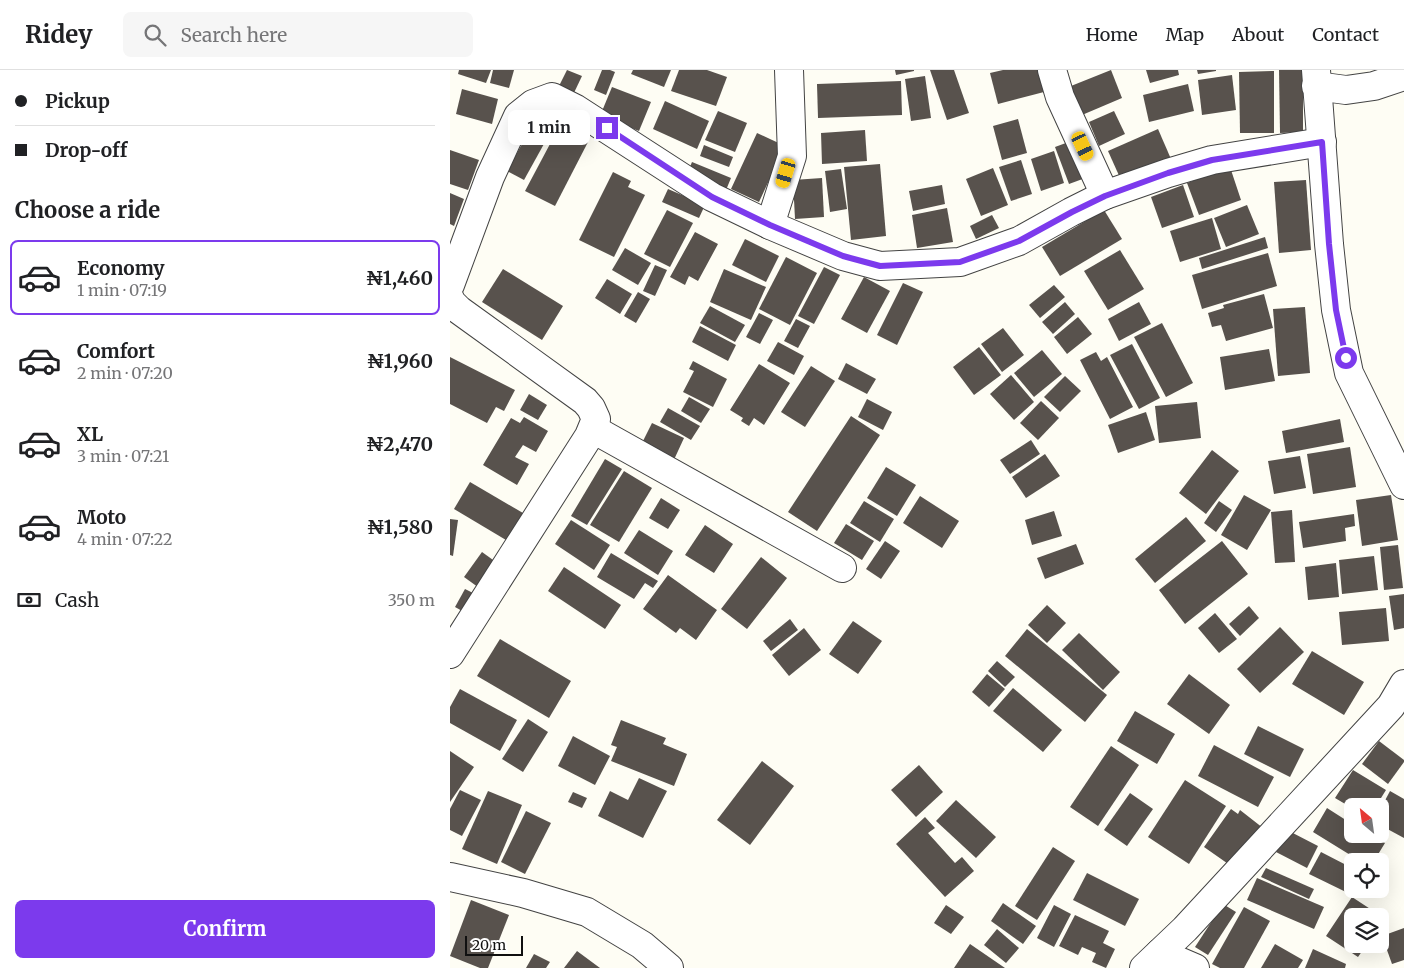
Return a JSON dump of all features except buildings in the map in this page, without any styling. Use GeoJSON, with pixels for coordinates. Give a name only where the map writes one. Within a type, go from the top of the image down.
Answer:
{"type":"FeatureCollection","features":[{"type":"Feature","properties":{"kind":"street"},"geometry":{"type":"LineString","coordinates":[[770,225],[792,156],[790,70]]}},
{"type":"Feature","properties":{"kind":"street"},"geometry":{"type":"LineString","coordinates":[[1052,70],[1060,97],[1105,196]]}},
{"type":"Feature","properties":{"kind":"street"},"geometry":{"type":"LineString","coordinates":[[1404,76],[1374,86],[1346,90],[1316,78],[1336,310],[1349,373],[1404,485]]}},
{"type":"Feature","properties":{"kind":"street"},"geometry":{"type":"LineString","coordinates":[[1374,86],[1404,95]]}},
{"type":"Feature","properties":{"kind":"street"},"geometry":{"type":"LineString","coordinates":[[450,285],[490,177],[518,116],[533,104],[552,97],[576,109],[712,197],[770,225],[843,256],[880,266],[960,262],[1019,241],[1105,196],[1168,173],[1212,160],[1322,142]]}},
{"type":"Feature","properties":{"kind":"street"},"geometry":{"type":"LineString","coordinates":[[450,299],[459,310],[585,401],[596,419],[593,429],[450,654]]}},
{"type":"Feature","properties":{"kind":"street"},"geometry":{"type":"LineString","coordinates":[[593,429],[842,568]]}},
{"type":"Feature","properties":{"kind":"street"},"geometry":{"type":"LineString","coordinates":[[1152,961],[1186,929],[1391,706],[1404,684]]}},
{"type":"Feature","properties":{"kind":"street"},"geometry":{"type":"LineString","coordinates":[[450,877],[523,893],[587,912],[642,946],[669,968]]}},
{"type":"Feature","properties":{"kind":"street"},"geometry":{"type":"LineString","coordinates":[[1152,961],[1195,968]]}},
{"type":"Feature","properties":{"kind":"route"},"geometry":{"type":"LineString","coordinates":[[607,128],[712,197],[770,225],[843,256],[880,266],[960,262],[1019,241],[1105,196],[1168,173],[1212,160],[1322,142],[1336,310],[1346,358]]}}]}
